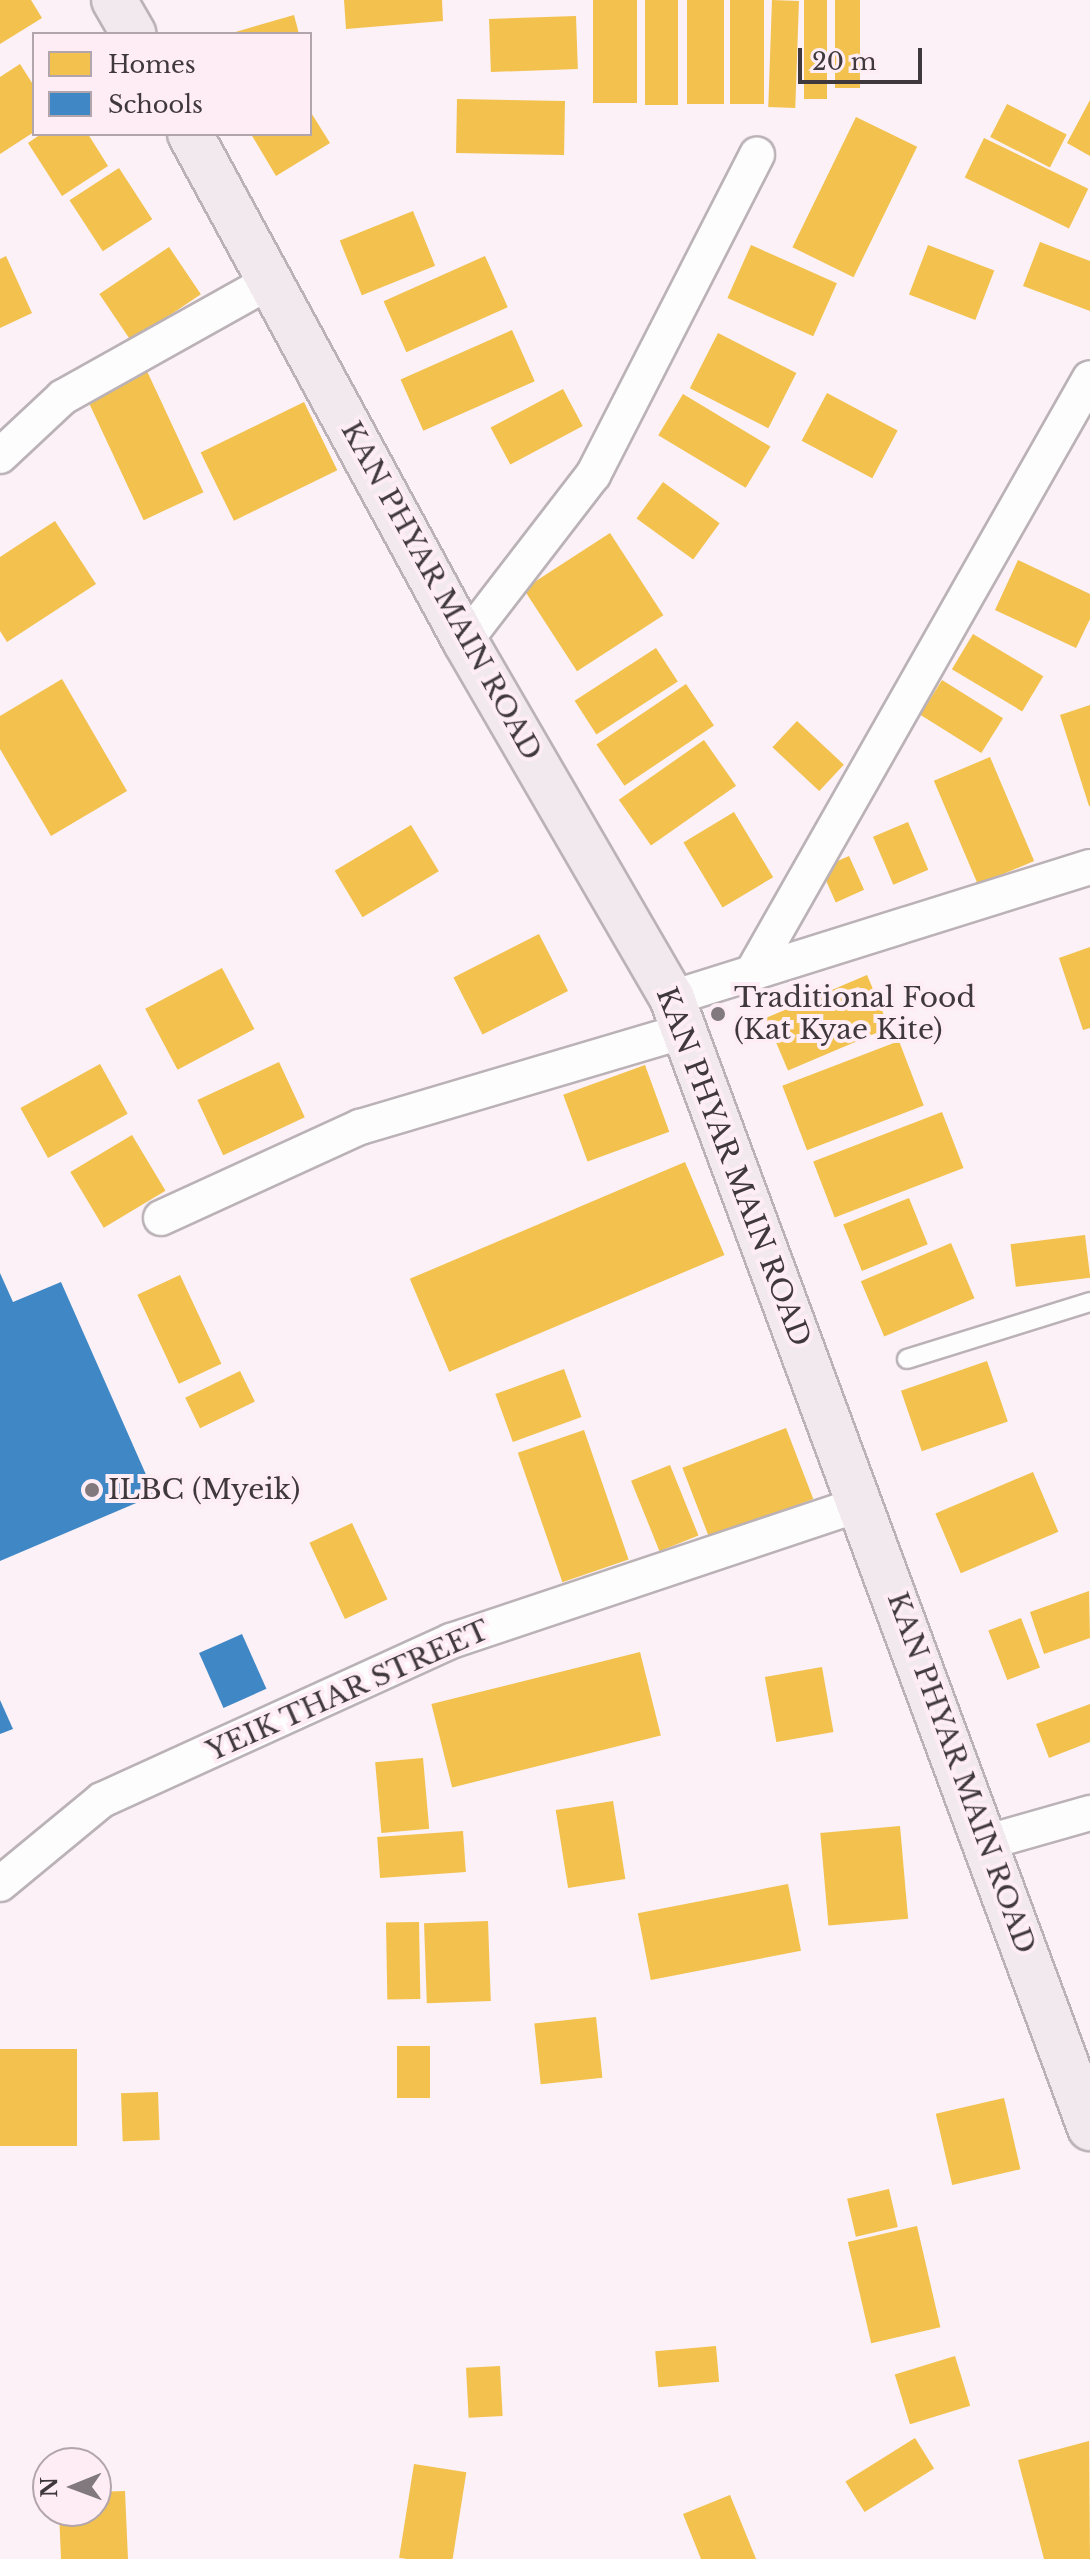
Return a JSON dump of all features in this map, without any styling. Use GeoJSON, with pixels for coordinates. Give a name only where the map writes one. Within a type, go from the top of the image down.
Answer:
{"type":"FeatureCollection","features":[{"type":"Feature","properties":{"kind":"main road"},"geometry":{"type":"LineString","coordinates":[[114,0],[133,32]]}},
{"type":"Feature","properties":{"kind":"main road","name":"KAN PHYAR MAIN ROAD"},"geometry":{"type":"LineString","coordinates":[[191,136],[272,280],[465,641],[679,1014],[988,1842],[1090,2128]]}},
{"type":"Feature","properties":{"kind":"street"},"geometry":{"type":"LineString","coordinates":[[465,641],[593,475],[757,154]]}},
{"type":"Feature","properties":{"kind":"street"},"geometry":{"type":"LineString","coordinates":[[0,456],[63,397],[272,280]]}},
{"type":"Feature","properties":{"kind":"street"},"geometry":{"type":"LineString","coordinates":[[752,973],[1090,378]]}},
{"type":"Feature","properties":{"kind":"street"},"geometry":{"type":"LineString","coordinates":[[161,1218],[360,1127],[679,1014],[752,973],[1090,867]]}},
{"type":"Feature","properties":{"kind":"street","name":"YEIK THAR STREET"},"geometry":{"type":"LineString","coordinates":[[0,1884],[102,1800],[451,1641],[860,1504]]}},
{"type":"Feature","properties":{"kind":"street"},"geometry":{"type":"LineString","coordinates":[[988,1842],[1090,1813]]}},
{"type":"Feature","properties":{"kind":"lane"},"geometry":{"type":"LineString","coordinates":[[907,1359],[1090,1302]]}},
{"type":"Feature","properties":{"kind":"building: Homes"},"geometry":{"type":"Polygon","coordinates":[[[0,0],[31,0],[42,18],[0,44],[0,0]]]}},
{"type":"Feature","properties":{"kind":"building: Homes"},"geometry":{"type":"Polygon","coordinates":[[[344,0],[442,0],[443,21],[346,29],[344,0]]]}},
{"type":"Feature","properties":{"kind":"building: Homes"},"geometry":{"type":"Polygon","coordinates":[[[593,0],[637,0],[637,103],[593,103],[593,0]]]}},
{"type":"Feature","properties":{"kind":"building: Homes"},"geometry":{"type":"Polygon","coordinates":[[[645,0],[678,0],[678,105],[645,105],[645,0]]]}},
{"type":"Feature","properties":{"kind":"building: Homes"},"geometry":{"type":"Polygon","coordinates":[[[687,0],[724,0],[724,104],[687,104],[687,0]]]}},
{"type":"Feature","properties":{"kind":"building: Homes"},"geometry":{"type":"Polygon","coordinates":[[[730,0],[764,0],[764,104],[730,104],[730,0]]]}},
{"type":"Feature","properties":{"kind":"building: Homes"},"geometry":{"type":"Polygon","coordinates":[[[772,0],[799,1],[795,108],[768,107],[772,0]]]}},
{"type":"Feature","properties":{"kind":"building: Homes"},"geometry":{"type":"Polygon","coordinates":[[[804,0],[827,0],[827,99],[804,99],[804,0]]]}},
{"type":"Feature","properties":{"kind":"building: Homes"},"geometry":{"type":"Polygon","coordinates":[[[835,0],[860,0],[860,88],[835,88],[835,0]]]}},
{"type":"Feature","properties":{"kind":"building: Homes"},"geometry":{"type":"Polygon","coordinates":[[[294,15],[298,32],[235,32],[294,15]]]}},
{"type":"Feature","properties":{"kind":"building: Homes"},"geometry":{"type":"Polygon","coordinates":[[[576,16],[578,69],[491,72],[489,19],[576,16]]]}},
{"type":"Feature","properties":{"kind":"building: Homes"},"geometry":{"type":"Polygon","coordinates":[[[20,64],[32,83],[32,133],[0,154],[0,77],[20,64]]]}},
{"type":"Feature","properties":{"kind":"building: Homes"},"geometry":{"type":"Polygon","coordinates":[[[457,99],[565,101],[564,155],[456,153],[457,99]]]}},
{"type":"Feature","properties":{"kind":"building: Homes"},"geometry":{"type":"Polygon","coordinates":[[[1090,100],[1090,156],[1067,143],[1090,100]]]}},
{"type":"Feature","properties":{"kind":"building: Homes"},"geometry":{"type":"Polygon","coordinates":[[[1007,104],[1067,134],[1050,167],[990,137],[1007,104]]]}},
{"type":"Feature","properties":{"kind":"building: Homes"},"geometry":{"type":"Polygon","coordinates":[[[312,114],[330,143],[276,176],[252,136],[312,136],[312,114]]]}},
{"type":"Feature","properties":{"kind":"building: Homes"},"geometry":{"type":"Polygon","coordinates":[[[856,117],[917,147],[854,277],[792,247],[856,117]]]}},
{"type":"Feature","properties":{"kind":"building: Homes"},"geometry":{"type":"Polygon","coordinates":[[[38,136],[89,136],[108,166],[62,196],[28,143],[38,136]]]}},
{"type":"Feature","properties":{"kind":"building: Homes"},"geometry":{"type":"Polygon","coordinates":[[[984,138],[1088,189],[1069,228],[965,178],[984,138]]]}},
{"type":"Feature","properties":{"kind":"building: Homes"},"geometry":{"type":"Polygon","coordinates":[[[119,168],[152,219],[103,251],[70,200],[119,168]]]}},
{"type":"Feature","properties":{"kind":"building: Homes"},"geometry":{"type":"Polygon","coordinates":[[[413,211],[435,266],[362,295],[340,241],[413,211]]]}},
{"type":"Feature","properties":{"kind":"building: Homes"},"geometry":{"type":"Polygon","coordinates":[[[1040,242],[1090,261],[1090,311],[1023,286],[1040,242]]]}},
{"type":"Feature","properties":{"kind":"building: Homes"},"geometry":{"type":"Polygon","coordinates":[[[751,245],[837,283],[813,336],[727,298],[751,245]]]}},
{"type":"Feature","properties":{"kind":"building: Homes"},"geometry":{"type":"Polygon","coordinates":[[[928,245],[994,270],[975,320],[909,294],[928,245]]]}},
{"type":"Feature","properties":{"kind":"building: Homes"},"geometry":{"type":"Polygon","coordinates":[[[169,247],[201,294],[131,341],[99,294],[169,247]]]}},
{"type":"Feature","properties":{"kind":"building: Homes"},"geometry":{"type":"Polygon","coordinates":[[[6,256],[32,313],[0,328],[0,259],[6,256]]]}},
{"type":"Feature","properties":{"kind":"building: Homes"},"geometry":{"type":"Polygon","coordinates":[[[485,256],[508,307],[406,352],[384,301],[485,256]]]}},
{"type":"Feature","properties":{"kind":"building: Homes"},"geometry":{"type":"Polygon","coordinates":[[[512,330],[535,381],[423,431],[401,380],[512,330]]]}},
{"type":"Feature","properties":{"kind":"building: Homes"},"geometry":{"type":"Polygon","coordinates":[[[718,333],[796,373],[768,428],[690,388],[718,333]]]}},
{"type":"Feature","properties":{"kind":"building: Homes"},"geometry":{"type":"Polygon","coordinates":[[[146,369],[203,492],[144,520],[86,397],[146,369]]]}},
{"type":"Feature","properties":{"kind":"building: Homes"},"geometry":{"type":"Polygon","coordinates":[[[563,389],[583,426],[510,465],[491,427],[563,389]]]}},
{"type":"Feature","properties":{"kind":"building: Homes"},"geometry":{"type":"Polygon","coordinates":[[[827,393],[898,431],[872,478],[802,441],[827,393]]]}},
{"type":"Feature","properties":{"kind":"building: Homes"},"geometry":{"type":"Polygon","coordinates":[[[683,394],[770,447],[746,488],[658,435],[683,394]]]}},
{"type":"Feature","properties":{"kind":"building: Homes"},"geometry":{"type":"Polygon","coordinates":[[[304,402],[337,470],[234,521],[201,452],[304,402]]]}},
{"type":"Feature","properties":{"kind":"building: Homes"},"geometry":{"type":"Polygon","coordinates":[[[663,482],[720,523],[693,560],[637,518],[663,482]]]}},
{"type":"Feature","properties":{"kind":"building: Homes"},"geometry":{"type":"Polygon","coordinates":[[[55,521],[96,584],[7,642],[0,631],[0,557],[55,521]]]}},
{"type":"Feature","properties":{"kind":"building: Homes"},"geometry":{"type":"Polygon","coordinates":[[[610,533],[663,615],[577,671],[524,589],[610,533]]]}},
{"type":"Feature","properties":{"kind":"building: Homes"},"geometry":{"type":"Polygon","coordinates":[[[1018,560],[1090,594],[1090,619],[1076,648],[995,610],[1018,560]]]}},
{"type":"Feature","properties":{"kind":"building: Homes"},"geometry":{"type":"Polygon","coordinates":[[[973,634],[1043,676],[1022,711],[952,669],[973,634]]]}},
{"type":"Feature","properties":{"kind":"building: Homes"},"geometry":{"type":"Polygon","coordinates":[[[656,648],[678,682],[596,734],[575,701],[656,648]]]}},
{"type":"Feature","properties":{"kind":"building: Homes"},"geometry":{"type":"Polygon","coordinates":[[[62,679],[127,791],[51,836],[0,749],[0,716],[62,679]]]}},
{"type":"Feature","properties":{"kind":"building: Homes"},"geometry":{"type":"Polygon","coordinates":[[[942,680],[1003,718],[981,753],[920,715],[942,680]]]}},
{"type":"Feature","properties":{"kind":"building: Homes"},"geometry":{"type":"Polygon","coordinates":[[[686,684],[714,725],[624,786],[596,744],[686,684]]]}},
{"type":"Feature","properties":{"kind":"building: Homes"},"geometry":{"type":"Polygon","coordinates":[[[1090,705],[1090,806],[1089,806],[1060,715],[1090,705]]]}},
{"type":"Feature","properties":{"kind":"building: Homes"},"geometry":{"type":"Polygon","coordinates":[[[797,721],[844,765],[819,791],[772,747],[797,721]]]}},
{"type":"Feature","properties":{"kind":"building: Homes"},"geometry":{"type":"Polygon","coordinates":[[[704,740],[736,786],[651,846],[619,800],[704,740]]]}},
{"type":"Feature","properties":{"kind":"building: Homes"},"geometry":{"type":"Polygon","coordinates":[[[990,757],[1034,861],[978,885],[934,781],[990,757]]]}},
{"type":"Feature","properties":{"kind":"building: Homes"},"geometry":{"type":"Polygon","coordinates":[[[734,812],[773,877],[723,908],[683,842],[734,812]]]}},
{"type":"Feature","properties":{"kind":"building: Homes"},"geometry":{"type":"Polygon","coordinates":[[[908,822],[928,870],[893,885],[873,837],[908,822]]]}},
{"type":"Feature","properties":{"kind":"building: Homes"},"geometry":{"type":"Polygon","coordinates":[[[411,825],[439,871],[363,917],[335,871],[411,825]]]}},
{"type":"Feature","properties":{"kind":"building: Homes"},"geometry":{"type":"Polygon","coordinates":[[[849,856],[864,890],[836,902],[821,869],[849,856]]]}},
{"type":"Feature","properties":{"kind":"building: Homes"},"geometry":{"type":"Polygon","coordinates":[[[539,934],[568,991],[483,1035],[453,978],[539,934]]]}},
{"type":"Feature","properties":{"kind":"building: Homes"},"geometry":{"type":"Polygon","coordinates":[[[1090,947],[1090,1028],[1083,1030],[1059,958],[1090,947]]]}},
{"type":"Feature","properties":{"kind":"building: Homes"},"geometry":{"type":"Polygon","coordinates":[[[222,968],[254,1029],[178,1070],[145,1009],[222,968]]]}},
{"type":"Feature","properties":{"kind":"building: Homes"},"geometry":{"type":"Polygon","coordinates":[[[867,975],[889,1027],[788,1070],[766,1018],[867,975]]]}},
{"type":"Feature","properties":{"kind":"building: Homes"},"geometry":{"type":"Polygon","coordinates":[[[899,1041],[924,1105],[807,1150],[782,1086],[899,1041]]]}},
{"type":"Feature","properties":{"kind":"building: Homes"},"geometry":{"type":"Polygon","coordinates":[[[279,1062],[305,1117],[223,1155],[197,1100],[279,1062]]]}},
{"type":"Feature","properties":{"kind":"building: Homes"},"geometry":{"type":"Polygon","coordinates":[[[100,1064],[128,1114],[48,1158],[20,1108],[100,1064]]]}},
{"type":"Feature","properties":{"kind":"building: Homes"},"geometry":{"type":"Polygon","coordinates":[[[645,1065],[669,1132],[588,1161],[563,1095],[645,1065]]]}},
{"type":"Feature","properties":{"kind":"building: Homes"},"geometry":{"type":"Polygon","coordinates":[[[942,1112],[964,1168],[835,1217],[813,1161],[942,1112]]]}},
{"type":"Feature","properties":{"kind":"building: Homes"},"geometry":{"type":"Polygon","coordinates":[[[132,1135],[165,1191],[104,1228],[70,1172],[132,1135]]]}},
{"type":"Feature","properties":{"kind":"building: Homes"},"geometry":{"type":"Polygon","coordinates":[[[685,1162],[724,1255],[449,1372],[410,1279],[685,1162]]]}},
{"type":"Feature","properties":{"kind":"building: Homes"},"geometry":{"type":"Polygon","coordinates":[[[909,1198],[928,1244],[862,1271],[843,1225],[909,1198]]]}},
{"type":"Feature","properties":{"kind":"building: Homes"},"geometry":{"type":"Polygon","coordinates":[[[1085,1235],[1090,1278],[1016,1287],[1011,1244],[1085,1235]]]}},
{"type":"Feature","properties":{"kind":"building: Homes"},"geometry":{"type":"Polygon","coordinates":[[[951,1243],[974,1298],[884,1337],[861,1281],[951,1243]]]}},
{"type":"Feature","properties":{"kind":"building: Homes"},"geometry":{"type":"Polygon","coordinates":[[[180,1275],[221,1364],[179,1384],[137,1295],[180,1275]]]}},
{"type":"Feature","properties":{"kind":"building: Homes"},"geometry":{"type":"Polygon","coordinates":[[[987,1361],[1008,1422],[922,1451],[901,1391],[987,1361]]]}},
{"type":"Feature","properties":{"kind":"building: Homes"},"geometry":{"type":"Polygon","coordinates":[[[564,1369],[581,1417],[513,1442],[495,1394],[564,1369]]]}},
{"type":"Feature","properties":{"kind":"building: Homes"},"geometry":{"type":"Polygon","coordinates":[[[240,1371],[255,1402],[200,1428],[185,1398],[240,1371]]]}},
{"type":"Feature","properties":{"kind":"building: Homes"},"geometry":{"type":"Polygon","coordinates":[[[786,1428],[813,1499],[710,1539],[682,1468],[786,1428]]]}},
{"type":"Feature","properties":{"kind":"building: Homes"},"geometry":{"type":"Polygon","coordinates":[[[584,1430],[629,1560],[562,1582],[518,1453],[584,1430]]]}},
{"type":"Feature","properties":{"kind":"building: Homes"},"geometry":{"type":"Polygon","coordinates":[[[670,1465],[698,1535],[660,1551],[631,1481],[670,1465]]]}},
{"type":"Feature","properties":{"kind":"building: Homes"},"geometry":{"type":"Polygon","coordinates":[[[1033,1472],[1058,1532],[961,1573],[935,1513],[1033,1472]]]}},
{"type":"Feature","properties":{"kind":"building: Homes"},"geometry":{"type":"Polygon","coordinates":[[[352,1523],[387,1599],[345,1619],[309,1543],[352,1523]]]}},
{"type":"Feature","properties":{"kind":"building: Homes"},"geometry":{"type":"Polygon","coordinates":[[[1089,1591],[1090,1638],[1044,1654],[1030,1612],[1089,1591]]]}},
{"type":"Feature","properties":{"kind":"building: Homes"},"geometry":{"type":"Polygon","coordinates":[[[1021,1618],[1040,1667],[1007,1680],[988,1631],[1021,1618]]]}},
{"type":"Feature","properties":{"kind":"building: Homes"},"geometry":{"type":"Polygon","coordinates":[[[640,1652],[661,1735],[452,1787],[431,1704],[640,1652]]]}},
{"type":"Feature","properties":{"kind":"building: Homes"},"geometry":{"type":"Polygon","coordinates":[[[822,1667],[833,1732],[776,1742],[765,1677],[822,1667]]]}},
{"type":"Feature","properties":{"kind":"building: Homes"},"geometry":{"type":"Polygon","coordinates":[[[1090,1704],[1090,1742],[1049,1758],[1036,1724],[1090,1704]]]}},
{"type":"Feature","properties":{"kind":"building: Homes"},"geometry":{"type":"Polygon","coordinates":[[[423,1758],[429,1829],[381,1833],[375,1762],[423,1758]]]}},
{"type":"Feature","properties":{"kind":"building: Homes"},"geometry":{"type":"Polygon","coordinates":[[[613,1801],[625,1879],[568,1888],[556,1810],[613,1801]]]}},
{"type":"Feature","properties":{"kind":"building: Homes"},"geometry":{"type":"Polygon","coordinates":[[[900,1826],[908,1919],[828,1926],[820,1833],[900,1826]]]}},
{"type":"Feature","properties":{"kind":"building: Homes"},"geometry":{"type":"Polygon","coordinates":[[[463,1831],[466,1872],[380,1878],[377,1837],[463,1831]]]}},
{"type":"Feature","properties":{"kind":"building: Homes"},"geometry":{"type":"Polygon","coordinates":[[[788,1884],[801,1951],[651,1980],[638,1913],[788,1884]]]}},
{"type":"Feature","properties":{"kind":"building: Homes"},"geometry":{"type":"Polygon","coordinates":[[[488,1921],[491,2001],[427,2003],[424,1923],[488,1921]]]}},
{"type":"Feature","properties":{"kind":"building: Homes"},"geometry":{"type":"Polygon","coordinates":[[[419,1922],[420,1999],[387,2000],[386,1923],[419,1922]]]}},
{"type":"Feature","properties":{"kind":"building: Homes"},"geometry":{"type":"Polygon","coordinates":[[[596,2017],[602,2078],[541,2084],[534,2023],[596,2017]]]}},
{"type":"Feature","properties":{"kind":"building: Homes"},"geometry":{"type":"Polygon","coordinates":[[[397,2046],[430,2046],[430,2098],[397,2098],[397,2046]]]}},
{"type":"Feature","properties":{"kind":"building: Homes"},"geometry":{"type":"Polygon","coordinates":[[[0,2049],[77,2049],[77,2146],[0,2146],[0,2049]]]}},
{"type":"Feature","properties":{"kind":"building: Homes"},"geometry":{"type":"Polygon","coordinates":[[[158,2092],[160,2140],[123,2141],[121,2093],[158,2092]]]}},
{"type":"Feature","properties":{"kind":"building: Homes"},"geometry":{"type":"Polygon","coordinates":[[[1004,2098],[1020,2169],[952,2185],[936,2114],[1004,2098]]]}},
{"type":"Feature","properties":{"kind":"building: Homes"},"geometry":{"type":"Polygon","coordinates":[[[889,2189],[898,2227],[856,2237],[847,2199],[889,2189]]]}},
{"type":"Feature","properties":{"kind":"building: Homes"},"geometry":{"type":"Polygon","coordinates":[[[917,2226],[940,2327],[871,2343],[848,2242],[917,2226]]]}},
{"type":"Feature","properties":{"kind":"building: Homes"},"geometry":{"type":"Polygon","coordinates":[[[716,2346],[719,2382],[658,2387],[655,2351],[716,2346]]]}},
{"type":"Feature","properties":{"kind":"building: Homes"},"geometry":{"type":"Polygon","coordinates":[[[955,2356],[970,2406],[910,2424],[895,2374],[955,2356]]]}},
{"type":"Feature","properties":{"kind":"building: Homes"},"geometry":{"type":"Polygon","coordinates":[[[500,2366],[503,2416],[469,2418],[466,2368],[500,2366]]]}},
{"type":"Feature","properties":{"kind":"building: Homes"},"geometry":{"type":"Polygon","coordinates":[[[915,2438],[934,2469],[865,2512],[845,2481],[915,2438]]]}},
{"type":"Feature","properties":{"kind":"building: Homes"},"geometry":{"type":"Polygon","coordinates":[[[1089,2441],[1090,2559],[1044,2559],[1018,2460],[1089,2441]]]}},
{"type":"Feature","properties":{"kind":"building: Homes"},"geometry":{"type":"Polygon","coordinates":[[[414,2464],[466,2472],[453,2559],[399,2558],[414,2464]]]}},
{"type":"Feature","properties":{"kind":"building: Homes"},"geometry":{"type":"Polygon","coordinates":[[[112,2491],[125,2491],[128,2559],[61,2559],[60,2527],[112,2527],[112,2491]]]}},
{"type":"Feature","properties":{"kind":"building: Homes"},"geometry":{"type":"Polygon","coordinates":[[[730,2495],[756,2559],[701,2559],[683,2514],[730,2495]]]}},
{"type":"Feature","properties":{"kind":"building: Schools"},"geometry":{"type":"Polygon","coordinates":[[[0,1273],[13,1302],[61,1282],[155,1495],[0,1561],[0,1273]]]}},
{"type":"Feature","properties":{"kind":"building: Schools"},"geometry":{"type":"Polygon","coordinates":[[[242,1634],[266,1689],[223,1708],[199,1653],[242,1634]]]}},
{"type":"Feature","properties":{"kind":"building: Schools"},"geometry":{"type":"Polygon","coordinates":[[[0,1700],[13,1729],[0,1734],[0,1700]]]}},
{"type":"Feature","properties":{"kind":"place","name":"Traditional Food (Kat Kyae Kite)"},"geometry":{"type":"Point","coordinates":[718,1014]}},
{"type":"Feature","properties":{"kind":"place","name":"ILBC (Myeik)"},"geometry":{"type":"Point","coordinates":[92,1490]}}]}
